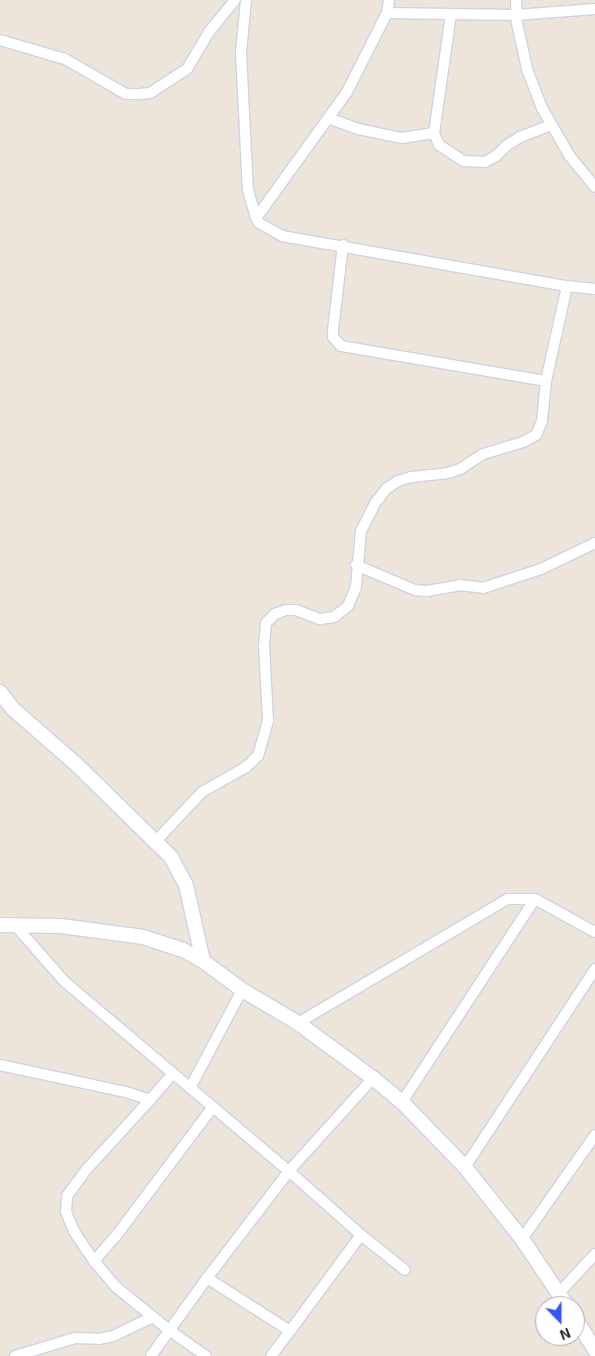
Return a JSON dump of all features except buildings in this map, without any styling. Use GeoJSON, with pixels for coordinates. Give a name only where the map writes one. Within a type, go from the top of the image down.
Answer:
{"type":"FeatureCollection","features":[{"type":"Feature","properties":{"kind":"street"},"geometry":{"type":"LineString","coordinates":[[0,40],[65,59],[126,94],[150,93],[187,69],[209,32],[235,0]]}},
{"type":"Feature","properties":{"kind":"street"},"geometry":{"type":"LineString","coordinates":[[246,0],[241,62],[248,190],[256,218],[262,226],[282,236],[343,245],[567,286],[595,289]]}},
{"type":"Feature","properties":{"kind":"street"},"geometry":{"type":"LineString","coordinates":[[256,218],[347,92],[388,13],[389,0]]}},
{"type":"Feature","properties":{"kind":"street"},"geometry":{"type":"LineString","coordinates":[[516,0],[516,15],[527,69],[551,125],[569,155],[595,187]]}},
{"type":"Feature","properties":{"kind":"street"},"geometry":{"type":"LineString","coordinates":[[388,13],[516,15],[595,9]]}},
{"type":"Feature","properties":{"kind":"street"},"geometry":{"type":"LineString","coordinates":[[451,14],[434,133],[439,145],[464,161],[478,163],[496,156],[506,146],[520,137],[551,125]]}},
{"type":"Feature","properties":{"kind":"street"},"geometry":{"type":"LineString","coordinates":[[328,118],[387,136],[402,138],[434,133]]}},
{"type":"Feature","properties":{"kind":"street"},"geometry":{"type":"LineString","coordinates":[[343,245],[333,330],[333,337],[341,346],[546,381]]}},
{"type":"Feature","properties":{"kind":"street"},"geometry":{"type":"LineString","coordinates":[[156,841],[202,792],[246,767],[258,756],[268,720],[264,646],[266,623],[275,614],[286,610],[296,610],[320,619],[334,617],[348,606],[356,587],[356,565],[361,531],[376,502],[386,489],[404,479],[448,473],[483,454],[523,442],[536,435],[542,421],[546,381],[567,286]]}},
{"type":"Feature","properties":{"kind":"street"},"geometry":{"type":"LineString","coordinates":[[356,565],[415,590],[427,591],[460,585],[483,588],[541,569],[595,543]]}},
{"type":"Feature","properties":{"kind":"street"},"geometry":{"type":"LineString","coordinates":[[0,692],[13,709],[75,763],[171,857],[186,885],[203,961]]}},
{"type":"Feature","properties":{"kind":"street"},"geometry":{"type":"LineString","coordinates":[[298,1023],[498,904],[515,898],[535,899],[595,932]]}},
{"type":"Feature","properties":{"kind":"street"},"geometry":{"type":"LineString","coordinates":[[402,1102],[535,899]]}},
{"type":"Feature","properties":{"kind":"street"},"geometry":{"type":"LineString","coordinates":[[14,924],[65,982],[289,1171],[361,1235],[405,1270]]}},
{"type":"Feature","properties":{"kind":"street"},"geometry":{"type":"LineString","coordinates":[[0,925],[61,926],[143,937],[183,950],[203,961],[242,990],[298,1023],[374,1078],[402,1102],[465,1167],[522,1239],[561,1296]]}},
{"type":"Feature","properties":{"kind":"street"},"geometry":{"type":"LineString","coordinates":[[465,1167],[595,969]]}},
{"type":"Feature","properties":{"kind":"street"},"geometry":{"type":"LineString","coordinates":[[190,1088],[242,990]]}},
{"type":"Feature","properties":{"kind":"street"},"geometry":{"type":"LineString","coordinates":[[0,1065],[126,1092],[150,1100]]}},
{"type":"Feature","properties":{"kind":"street"},"geometry":{"type":"LineString","coordinates":[[174,1074],[86,1170],[67,1196],[66,1212],[74,1231],[94,1261],[116,1287],[169,1330],[206,1356]]}},
{"type":"Feature","properties":{"kind":"street"},"geometry":{"type":"LineString","coordinates":[[151,1356],[207,1278],[289,1171],[374,1078]]}},
{"type":"Feature","properties":{"kind":"street"},"geometry":{"type":"LineString","coordinates":[[94,1261],[116,1236],[213,1107]]}},
{"type":"Feature","properties":{"kind":"street"},"geometry":{"type":"LineString","coordinates":[[522,1239],[595,1135]]}},
{"type":"Feature","properties":{"kind":"street"},"geometry":{"type":"LineString","coordinates":[[271,1356],[361,1235]]}},
{"type":"Feature","properties":{"kind":"street"},"geometry":{"type":"LineString","coordinates":[[559,1293],[595,1254]]}},
{"type":"Feature","properties":{"kind":"street"},"geometry":{"type":"LineString","coordinates":[[207,1278],[290,1332]]}},
{"type":"Feature","properties":{"kind":"street"},"geometry":{"type":"LineString","coordinates":[[15,1356],[76,1338],[98,1339],[112,1336],[153,1317]]}},
{"type":"Feature","properties":{"kind":"street"},"geometry":{"type":"LineString","coordinates":[[585,1334],[595,1350]]}}]}
